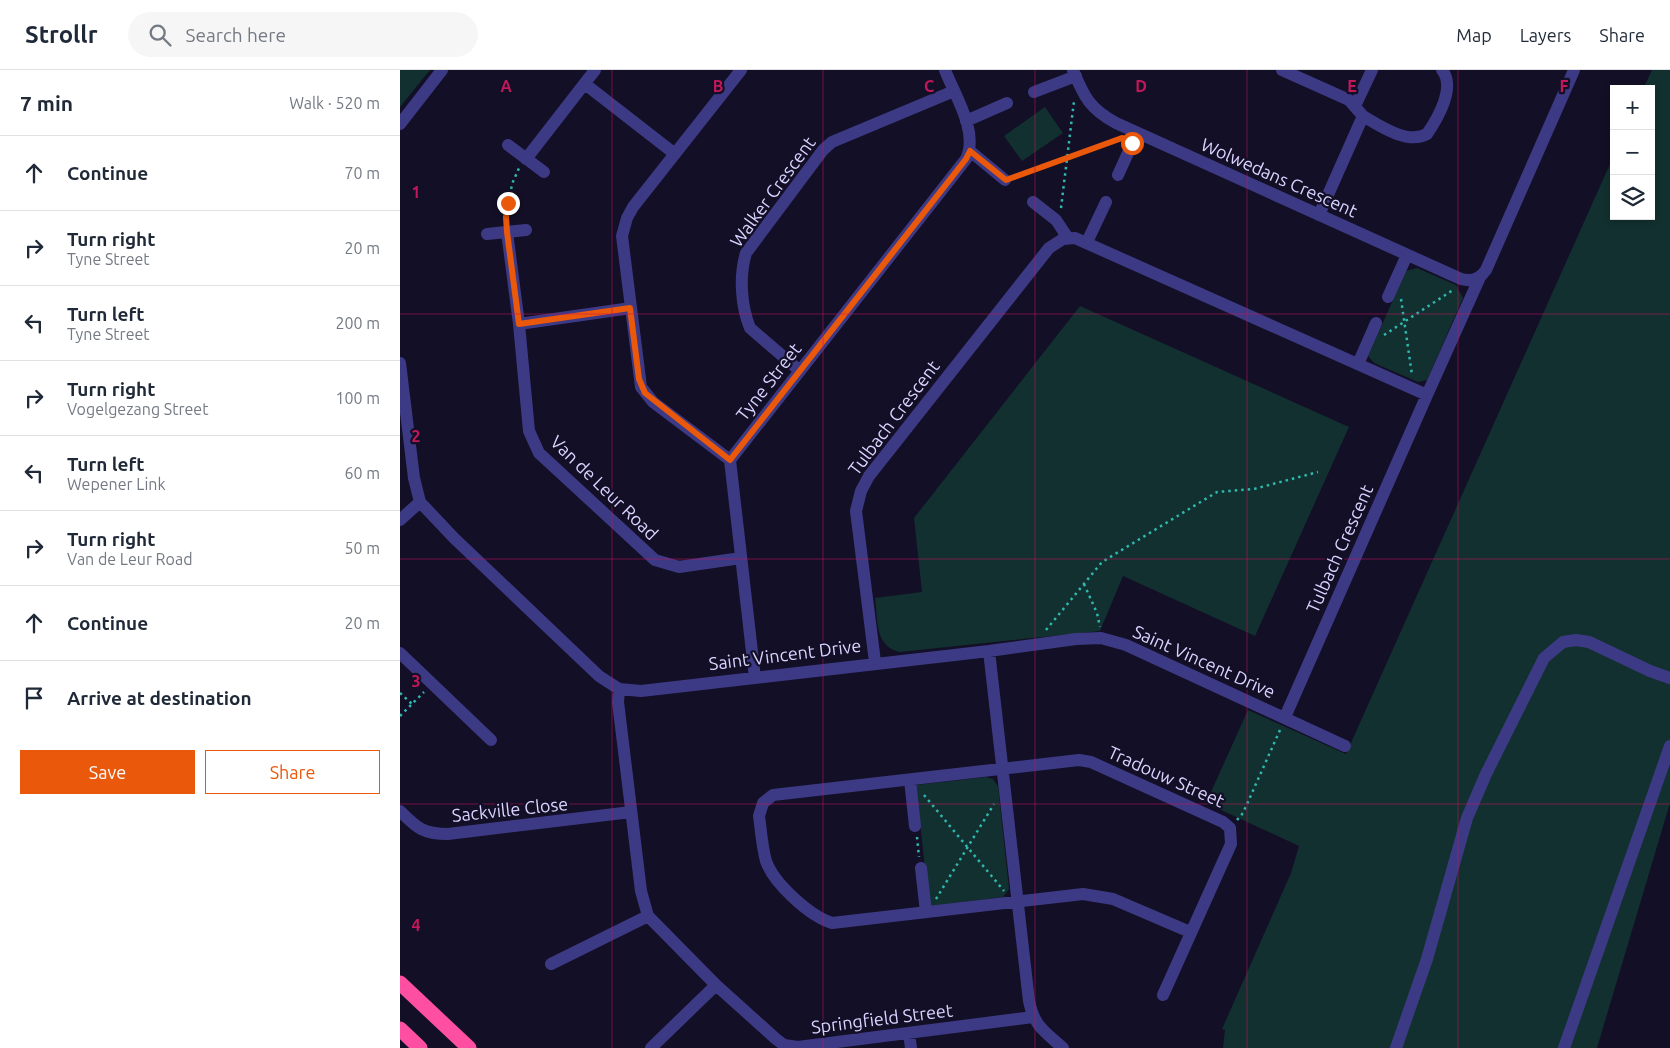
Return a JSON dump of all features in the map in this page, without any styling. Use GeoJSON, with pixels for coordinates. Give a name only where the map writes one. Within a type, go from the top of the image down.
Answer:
{"type":"FeatureCollection","features":[{"type":"Feature","properties":{"kind":"highway"},"geometry":{"type":"LineString","coordinates":[[400,982],[469,1048]]}},
{"type":"Feature","properties":{"kind":"highway"},"geometry":{"type":"LineString","coordinates":[[400,1029],[420,1048]]}},
{"type":"Feature","properties":{"kind":"street"},"geometry":{"type":"LineString","coordinates":[[400,124],[442,70]]}},
{"type":"Feature","properties":{"kind":"street"},"geometry":{"type":"LineString","coordinates":[[526,159],[595,70]]}},
{"type":"Feature","properties":{"kind":"street"},"geometry":{"type":"LineString","coordinates":[[741,70],[634,207],[624,226],[622,236],[639,379],[645,393],[730,460],[755,678]]}},
{"type":"Feature","properties":{"kind":"street"},"geometry":{"type":"LineString","coordinates":[[945,70],[966,121],[970,151],[1006,180]]}},
{"type":"Feature","properties":{"kind":"street"},"geometry":{"type":"LineString","coordinates":[[1282,70],[1349,100],[1363,116],[1407,137],[1420,138],[1427,134],[1448,90],[1447,78],[1442,70]]}},
{"type":"Feature","properties":{"kind":"street"},"geometry":{"type":"LineString","coordinates":[[1355,106],[1372,70]]}},
{"type":"Feature","properties":{"kind":"street"},"geometry":{"type":"LineString","coordinates":[[1466,280],[1480,277],[1486,270],[1574,70]]}},
{"type":"Feature","properties":{"kind":"street","name":"Wolwedans Crescent"},"geometry":{"type":"LineString","coordinates":[[1034,92],[1074,73],[1082,91],[1094,110],[1116,123],[1135,138],[1319,215],[1466,280]]}},
{"type":"Feature","properties":{"kind":"street"},"geometry":{"type":"LineString","coordinates":[[585,84],[675,154]]}},
{"type":"Feature","properties":{"kind":"street","name":"Walker Crescent"},"geometry":{"type":"LineString","coordinates":[[800,371],[750,328],[746,319],[742,273],[746,253],[828,146],[837,139],[954,91]]}},
{"type":"Feature","properties":{"kind":"street"},"geometry":{"type":"LineString","coordinates":[[966,121],[1007,103]]}},
{"type":"Feature","properties":{"kind":"street"},"geometry":{"type":"LineString","coordinates":[[1319,215],[1363,116]]}},
{"type":"Feature","properties":{"kind":"street"},"geometry":{"type":"LineString","coordinates":[[1118,175],[1135,138]]}},
{"type":"Feature","properties":{"kind":"street"},"geometry":{"type":"LineString","coordinates":[[508,145],[544,172]]}},
{"type":"Feature","properties":{"kind":"street","name":"Tyne Street"},"geometry":{"type":"LineString","coordinates":[[730,460],[966,159],[970,151]]}},
{"type":"Feature","properties":{"kind":"street"},"geometry":{"type":"LineString","coordinates":[[1033,202],[1056,220],[1068,238],[1087,242],[1428,395]]}},
{"type":"Feature","properties":{"kind":"street"},"geometry":{"type":"LineString","coordinates":[[1087,242],[1106,202]]}},
{"type":"Feature","properties":{"kind":"street"},"geometry":{"type":"LineString","coordinates":[[487,234],[526,230]]}},
{"type":"Feature","properties":{"kind":"street","name":"Van de Leur Road"},"geometry":{"type":"LineString","coordinates":[[507,232],[519,324],[529,431],[539,453],[655,560],[679,567],[741,558]]}},
{"type":"Feature","properties":{"kind":"street","name":"Tulbach Crescent"},"geometry":{"type":"LineString","coordinates":[[874,662],[856,511],[861,491],[869,476],[1049,248],[1058,241],[1068,238]]}},
{"type":"Feature","properties":{"kind":"street"},"geometry":{"type":"LineString","coordinates":[[1388,297],[1407,255]]}},
{"type":"Feature","properties":{"kind":"street","name":"Tulbach Crescent"},"geometry":{"type":"LineString","coordinates":[[1285,717],[1480,277]]}},
{"type":"Feature","properties":{"kind":"street"},"geometry":{"type":"LineString","coordinates":[[519,324],[630,308]]}},
{"type":"Feature","properties":{"kind":"street"},"geometry":{"type":"LineString","coordinates":[[1358,364],[1376,323]]}},
{"type":"Feature","properties":{"kind":"street"},"geometry":{"type":"LineString","coordinates":[[400,363],[414,478],[420,502],[454,538],[591,669],[619,689]]}},
{"type":"Feature","properties":{"kind":"street"},"geometry":{"type":"LineString","coordinates":[[400,520],[420,502]]}},
{"type":"Feature","properties":{"kind":"street","name":"Saint Vincent Drive"},"geometry":{"type":"LineString","coordinates":[[619,689],[641,691],[874,662],[989,651],[1076,638],[1102,638],[1126,645],[1345,746]]}},
{"type":"Feature","properties":{"kind":"street"},"geometry":{"type":"LineString","coordinates":[[1396,1048],[1427,959],[1467,818],[1486,774],[1544,658],[1563,642],[1576,640],[1589,642],[1650,671],[1670,678]]}},
{"type":"Feature","properties":{"kind":"street"},"geometry":{"type":"LineString","coordinates":[[989,651],[1016,896],[1033,1017],[1062,1048]]}},
{"type":"Feature","properties":{"kind":"street"},"geometry":{"type":"LineString","coordinates":[[400,652],[491,740]]}},
{"type":"Feature","properties":{"kind":"street","name":"Springfield Street"},"geometry":{"type":"LineString","coordinates":[[619,689],[618,702],[640,891],[648,916],[716,984],[784,1047],[798,1048],[1033,1017]]}},
{"type":"Feature","properties":{"kind":"street"},"geometry":{"type":"LineString","coordinates":[[1564,1048],[1670,746]]}},
{"type":"Feature","properties":{"kind":"street","name":"Tradouw Street"},"geometry":{"type":"LineString","coordinates":[[926,912],[840,923],[832,923],[815,916],[771,872],[766,860],[759,816],[763,804],[773,795],[910,784],[1003,768],[1079,760],[1091,762],[1223,822],[1230,828],[1231,844],[1163,995]]}},
{"type":"Feature","properties":{"kind":"street"},"geometry":{"type":"LineString","coordinates":[[910,784],[915,826]]}},
{"type":"Feature","properties":{"kind":"street","name":"Sackville Close"},"geometry":{"type":"LineString","coordinates":[[400,811],[414,825],[430,834],[448,834],[631,812]]}},
{"type":"Feature","properties":{"kind":"street"},"geometry":{"type":"LineString","coordinates":[[921,868],[926,912],[1016,896],[1100,895],[1113,898],[1190,932]]}},
{"type":"Feature","properties":{"kind":"street"},"geometry":{"type":"LineString","coordinates":[[551,964],[648,916]]}},
{"type":"Feature","properties":{"kind":"street"},"geometry":{"type":"LineString","coordinates":[[651,1048],[716,984]]}},
{"type":"Feature","properties":{"kind":"street"},"geometry":{"type":"LineString","coordinates":[[909,1033],[911,1048]]}},
{"type":"Feature","properties":{"kind":"path"},"geometry":{"type":"LineString","coordinates":[[1056,220],[1061,212],[1075,96],[1082,91]]}},
{"type":"Feature","properties":{"kind":"path"},"geometry":{"type":"LineString","coordinates":[[1006,180],[1122,138],[1135,138]]}},
{"type":"Feature","properties":{"kind":"path"},"geometry":{"type":"LineString","coordinates":[[507,232],[506,217],[512,184],[526,159]]}},
{"type":"Feature","properties":{"kind":"path"},"geometry":{"type":"LineString","coordinates":[[1396,278],[1404,322],[1412,388]]}},
{"type":"Feature","properties":{"kind":"path"},"geometry":{"type":"LineString","coordinates":[[1366,346],[1466,280]]}},
{"type":"Feature","properties":{"kind":"path"},"geometry":{"type":"LineString","coordinates":[[1035,644],[1102,562],[1217,492],[1254,489],[1318,472]]}},
{"type":"Feature","properties":{"kind":"path"},"geometry":{"type":"LineString","coordinates":[[1084,584],[1097,613],[1102,638]]}},
{"type":"Feature","properties":{"kind":"path"},"geometry":{"type":"LineString","coordinates":[[400,716],[432,683]]}},
{"type":"Feature","properties":{"kind":"path"},"geometry":{"type":"LineString","coordinates":[[400,693],[412,704]]}},
{"type":"Feature","properties":{"kind":"path"},"geometry":{"type":"LineString","coordinates":[[1230,828],[1243,813],[1285,717]]}},
{"type":"Feature","properties":{"kind":"path"},"geometry":{"type":"LineString","coordinates":[[910,784],[918,788],[967,849],[1005,892],[1016,896]]}},
{"type":"Feature","properties":{"kind":"path"},"geometry":{"type":"LineString","coordinates":[[934,902],[997,799]]}},
{"type":"Feature","properties":{"kind":"path"},"geometry":{"type":"LineString","coordinates":[[915,826],[921,868]]}},
{"type":"Feature","properties":{"kind":"green space"},"geometry":{"type":"Polygon","coordinates":[[[400,70],[430,70],[400,107],[400,70]]]}},
{"type":"Feature","properties":{"kind":"green space"},"geometry":{"type":"Polygon","coordinates":[[[1652,70],[1670,70],[1670,803],[1597,1048],[1223,1048],[1225,1030],[1222,1029],[1291,873],[1299,846],[1206,803],[1248,710],[1346,754],[1610,164],[1610,220],[1655,220],[1655,85],[1645,85],[1652,70]]]}},
{"type":"Feature","properties":{"kind":"green space"},"geometry":{"type":"Polygon","coordinates":[[[1045,107],[1063,133],[1022,161],[1004,136],[1045,107]]]}},
{"type":"Feature","properties":{"kind":"green space"},"geometry":{"type":"Polygon","coordinates":[[[1417,268],[1456,285],[1463,298],[1427,380],[1418,382],[1374,363],[1368,356],[1406,271],[1417,268]]]}},
{"type":"Feature","properties":{"kind":"green space"},"geometry":{"type":"Polygon","coordinates":[[[1080,306],[1349,427],[1255,636],[1123,576],[1100,631],[900,652],[892,649],[881,638],[877,623],[875,598],[922,592],[914,518],[1080,306]]]}},
{"type":"Feature","properties":{"kind":"green space"},"geometry":{"type":"Polygon","coordinates":[[[986,777],[993,779],[998,786],[1009,889],[1003,897],[929,906],[916,785],[986,777]]]}},
{"type":"Feature","properties":{"kind":"route"},"geometry":{"type":"LineString","coordinates":[[508,203],[506,217],[507,232],[519,324],[630,308],[641,387],[653,402],[730,460],[966,159],[970,151],[1006,180],[1122,138],[1132,143]]}}]}
